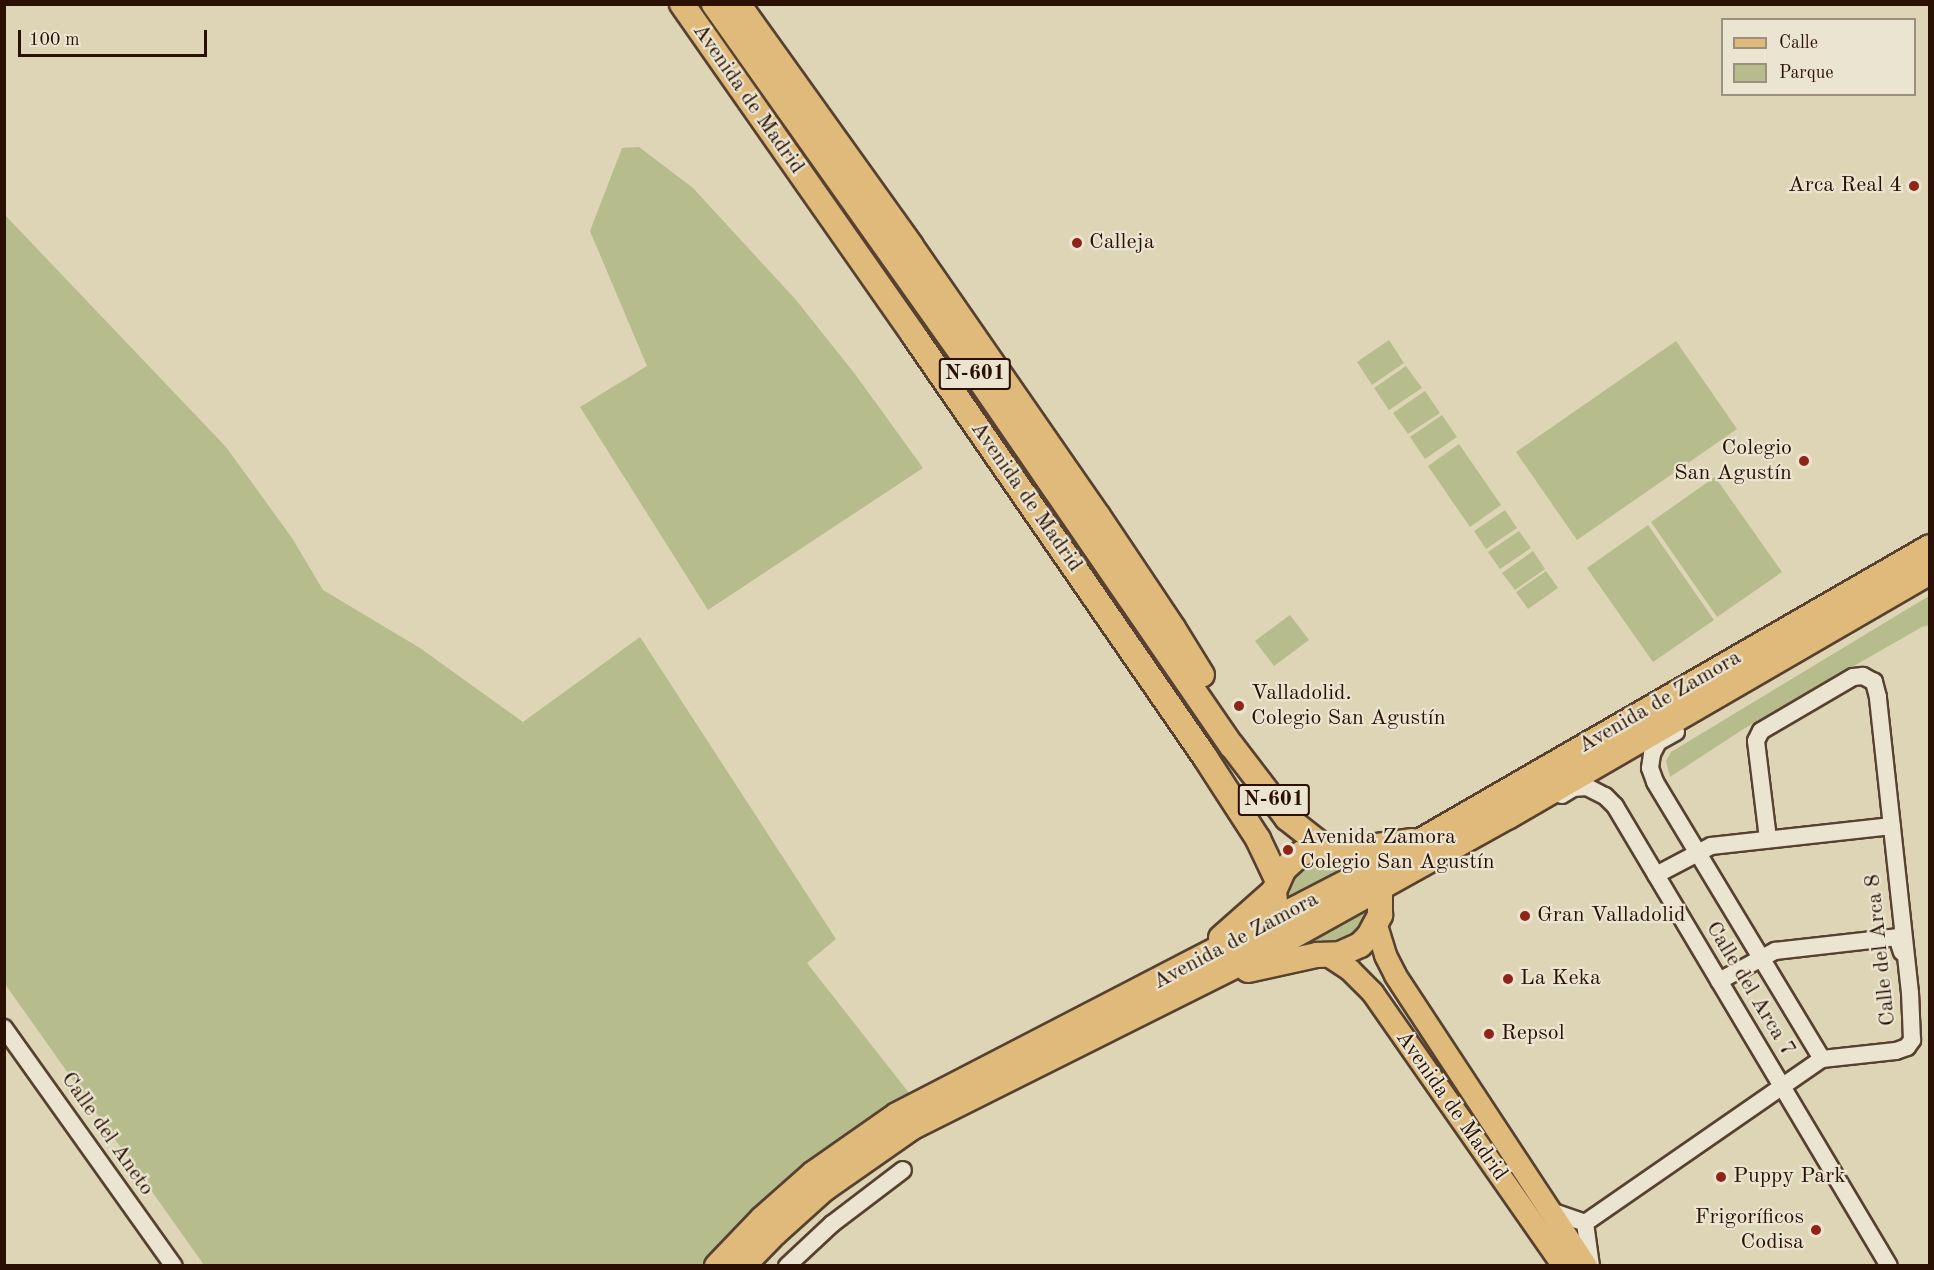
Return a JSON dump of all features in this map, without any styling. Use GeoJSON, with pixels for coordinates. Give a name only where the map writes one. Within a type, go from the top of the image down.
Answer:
{"type":"FeatureCollection","features":[{"type":"Feature","properties":{"kind":"highway"},"geometry":{"type":"LineString","coordinates":[[670,4],[795,166]]}},
{"type":"Feature","properties":{"kind":"highway","name":"Avenida de Madrid"},"geometry":{"type":"LineString","coordinates":[[682,4],[1205,757],[1258,839],[1276,885],[1283,929]]}},
{"type":"Feature","properties":{"kind":"highway","name":"Avenida de Madrid"},"geometry":{"type":"LineString","coordinates":[[714,4],[929,307],[1232,746],[1287,818],[1324,847]]}},
{"type":"Feature","properties":{"kind":"highway"},"geometry":{"type":"LineString","coordinates":[[738,4],[912,246],[1144,582],[1226,717],[1232,746]]}},
{"type":"Feature","properties":{"kind":"highway","name":"Avenida de Zamora"},"geometry":{"type":"LineString","coordinates":[[1376,878],[1423,840],[1929,547]]}},
{"type":"Feature","properties":{"kind":"highway","name":"Avenida de Zamora"},"geometry":{"type":"LineString","coordinates":[[743,1266],[775,1233],[824,1189],[902,1134],[1005,1078],[1091,1027],[1283,929],[1376,878],[1509,816],[1929,572]]}},
{"type":"Feature","properties":{"kind":"highway"},"geometry":{"type":"LineString","coordinates":[[1091,1027],[1133,986],[1211,945],[1234,929],[1276,885],[1293,860],[1302,853],[1324,847],[1348,850],[1423,840]]}},
{"type":"Feature","properties":{"kind":"highway"},"geometry":{"type":"LineString","coordinates":[[1091,1027],[1160,1015],[1253,967],[1323,955],[1360,945],[1376,925],[1382,904],[1376,878],[1348,850]]}},
{"type":"Feature","properties":{"kind":"highway"},"geometry":{"type":"LineString","coordinates":[[1283,929],[1304,950],[1323,955]]}},
{"type":"Feature","properties":{"kind":"highway","name":"Avenida de Zamora"},"geometry":{"type":"LineString","coordinates":[[717,1266],[770,1211],[814,1173],[855,1143],[931,1096],[1091,1027]]}},
{"type":"Feature","properties":{"kind":"main road","name":"Avenida de Madrid"},"geometry":{"type":"LineString","coordinates":[[1376,925],[1385,955],[1395,975],[1586,1266]]}},
{"type":"Feature","properties":{"kind":"main road","name":"Avenida de Madrid"},"geometry":{"type":"LineString","coordinates":[[1323,955],[1349,969],[1372,992],[1563,1266]]}},
{"type":"Feature","properties":{"kind":"street","name":"Calle del Arca 7"},"geometry":{"type":"LineString","coordinates":[[1802,647],[1753,685],[1658,742],[1652,754],[1650,768],[1655,782],[1822,1059]]}},
{"type":"Feature","properties":{"kind":"street","name":"Calle del Arca 8"},"geometry":{"type":"LineString","coordinates":[[1585,1223],[1781,1085],[1822,1059],[1896,1051],[1907,1047],[1912,1040],[1892,826],[1878,697],[1874,682],[1863,676],[1853,677],[1761,731],[1756,741],[1768,839]]}},
{"type":"Feature","properties":{"kind":"street","name":"Calle del Arca 7"},"geometry":{"type":"LineString","coordinates":[[1509,816],[1551,801],[1573,788],[1587,787],[1605,796],[1615,806],[1889,1266]]}},
{"type":"Feature","properties":{"kind":"street"},"geometry":{"type":"LineString","coordinates":[[1656,875],[1711,846],[1892,826]]}},
{"type":"Feature","properties":{"kind":"street"},"geometry":{"type":"LineString","coordinates":[[1719,981],[1775,951],[1897,937],[1906,962]]}},
{"type":"Feature","properties":{"kind":"street","name":"Calle del Aneto"},"geometry":{"type":"LineString","coordinates":[[4,1028],[174,1266]]}},
{"type":"Feature","properties":{"kind":"street"},"geometry":{"type":"LineString","coordinates":[[787,1266],[832,1224],[903,1170]]}},
{"type":"Feature","properties":{"kind":"street"},"geometry":{"type":"LineString","coordinates":[[1548,1210],[1585,1223],[1591,1266]]}},
{"type":"Feature","properties":{"kind":"green space"},"geometry":{"type":"Polygon","coordinates":[[[639,147],[693,188],[796,300],[855,374],[923,468],[708,610],[580,407],[647,366],[590,231],[622,148],[639,147]]]}},
{"type":"Feature","properties":{"kind":"green space"},"geometry":{"type":"Polygon","coordinates":[[[4,214],[226,447],[292,538],[323,590],[420,648],[523,722],[640,637],[836,939],[807,963],[913,1098],[709,1265],[204,1265],[5,984],[4,214]]]}},
{"type":"Feature","properties":{"kind":"green space"},"geometry":{"type":"Polygon","coordinates":[[[1389,340],[1404,363],[1372,385],[1357,362],[1389,340]]]}},
{"type":"Feature","properties":{"kind":"green space"},"geometry":{"type":"Polygon","coordinates":[[[1676,341],[1737,429],[1577,540],[1516,452],[1676,341]]]}},
{"type":"Feature","properties":{"kind":"green space"},"geometry":{"type":"Polygon","coordinates":[[[1406,366],[1422,388],[1389,410],[1374,388],[1406,366]]]}},
{"type":"Feature","properties":{"kind":"green space"},"geometry":{"type":"Polygon","coordinates":[[[1425,391],[1440,413],[1408,434],[1393,413],[1425,391]]]}},
{"type":"Feature","properties":{"kind":"green space"},"geometry":{"type":"Polygon","coordinates":[[[1442,415],[1457,437],[1425,459],[1410,437],[1442,415]]]}},
{"type":"Feature","properties":{"kind":"green space"},"geometry":{"type":"Polygon","coordinates":[[[1459,444],[1501,505],[1470,527],[1428,466],[1459,444]]]}},
{"type":"Feature","properties":{"kind":"green space"},"geometry":{"type":"Polygon","coordinates":[[[1715,477],[1782,572],[1717,617],[1651,522],[1715,477]]]}},
{"type":"Feature","properties":{"kind":"green space"},"geometry":{"type":"Polygon","coordinates":[[[1505,510],[1517,528],[1486,549],[1474,531],[1505,510]]]}},
{"type":"Feature","properties":{"kind":"green space"},"geometry":{"type":"Polygon","coordinates":[[[1648,525],[1714,620],[1653,662],[1587,568],[1648,525]]]}},
{"type":"Feature","properties":{"kind":"green space"},"geometry":{"type":"Polygon","coordinates":[[[1519,531],[1531,548],[1500,569],[1488,552],[1519,531]]]}},
{"type":"Feature","properties":{"kind":"green space"},"geometry":{"type":"Polygon","coordinates":[[[1533,551],[1545,569],[1515,590],[1502,573],[1533,551]]]}},
{"type":"Feature","properties":{"kind":"green space"},"geometry":{"type":"Polygon","coordinates":[[[1546,571],[1558,588],[1528,609],[1516,592],[1546,571]]]}},
{"type":"Feature","properties":{"kind":"green space"},"geometry":{"type":"Polygon","coordinates":[[[1929,596],[1929,625],[1745,728],[1670,777],[1666,761],[1671,752],[1929,596]]]}},
{"type":"Feature","properties":{"kind":"green space"},"geometry":{"type":"Polygon","coordinates":[[[1290,615],[1309,640],[1274,666],[1255,641],[1290,615]]]}},
{"type":"Feature","properties":{"kind":"green space"},"geometry":{"type":"Polygon","coordinates":[[[1325,857],[1343,860],[1354,867],[1283,904],[1289,883],[1302,866],[1325,857]]]}},
{"type":"Feature","properties":{"kind":"green space"},"geometry":{"type":"Polygon","coordinates":[[[1372,899],[1367,925],[1351,941],[1318,946],[1300,937],[1372,899]]]}},
{"type":"Feature","properties":{"kind":"place","name":"Arca Real 4"},"geometry":{"type":"Point","coordinates":[1914,186]}},
{"type":"Feature","properties":{"kind":"place","name":"Calleja"},"geometry":{"type":"Point","coordinates":[1077,243]}},
{"type":"Feature","properties":{"kind":"place","name":"Colegio San Agustín"},"geometry":{"type":"Point","coordinates":[1804,461]}},
{"type":"Feature","properties":{"kind":"place","name":"Valladolid. Colegio San Agustín"},"geometry":{"type":"Point","coordinates":[1239,706]}},
{"type":"Feature","properties":{"kind":"place","name":"Avenida Zamora Colegio San Agustín"},"geometry":{"type":"Point","coordinates":[1288,850]}},
{"type":"Feature","properties":{"kind":"place","name":"Gran Valladolid"},"geometry":{"type":"Point","coordinates":[1525,916]}},
{"type":"Feature","properties":{"kind":"place","name":"La Keka"},"geometry":{"type":"Point","coordinates":[1508,979]}},
{"type":"Feature","properties":{"kind":"place","name":"Repsol"},"geometry":{"type":"Point","coordinates":[1489,1034]}},
{"type":"Feature","properties":{"kind":"place","name":"Puppy Park"},"geometry":{"type":"Point","coordinates":[1721,1177]}},
{"type":"Feature","properties":{"kind":"place","name":"Frigoríficos Codisa"},"geometry":{"type":"Point","coordinates":[1816,1230]}}]}
